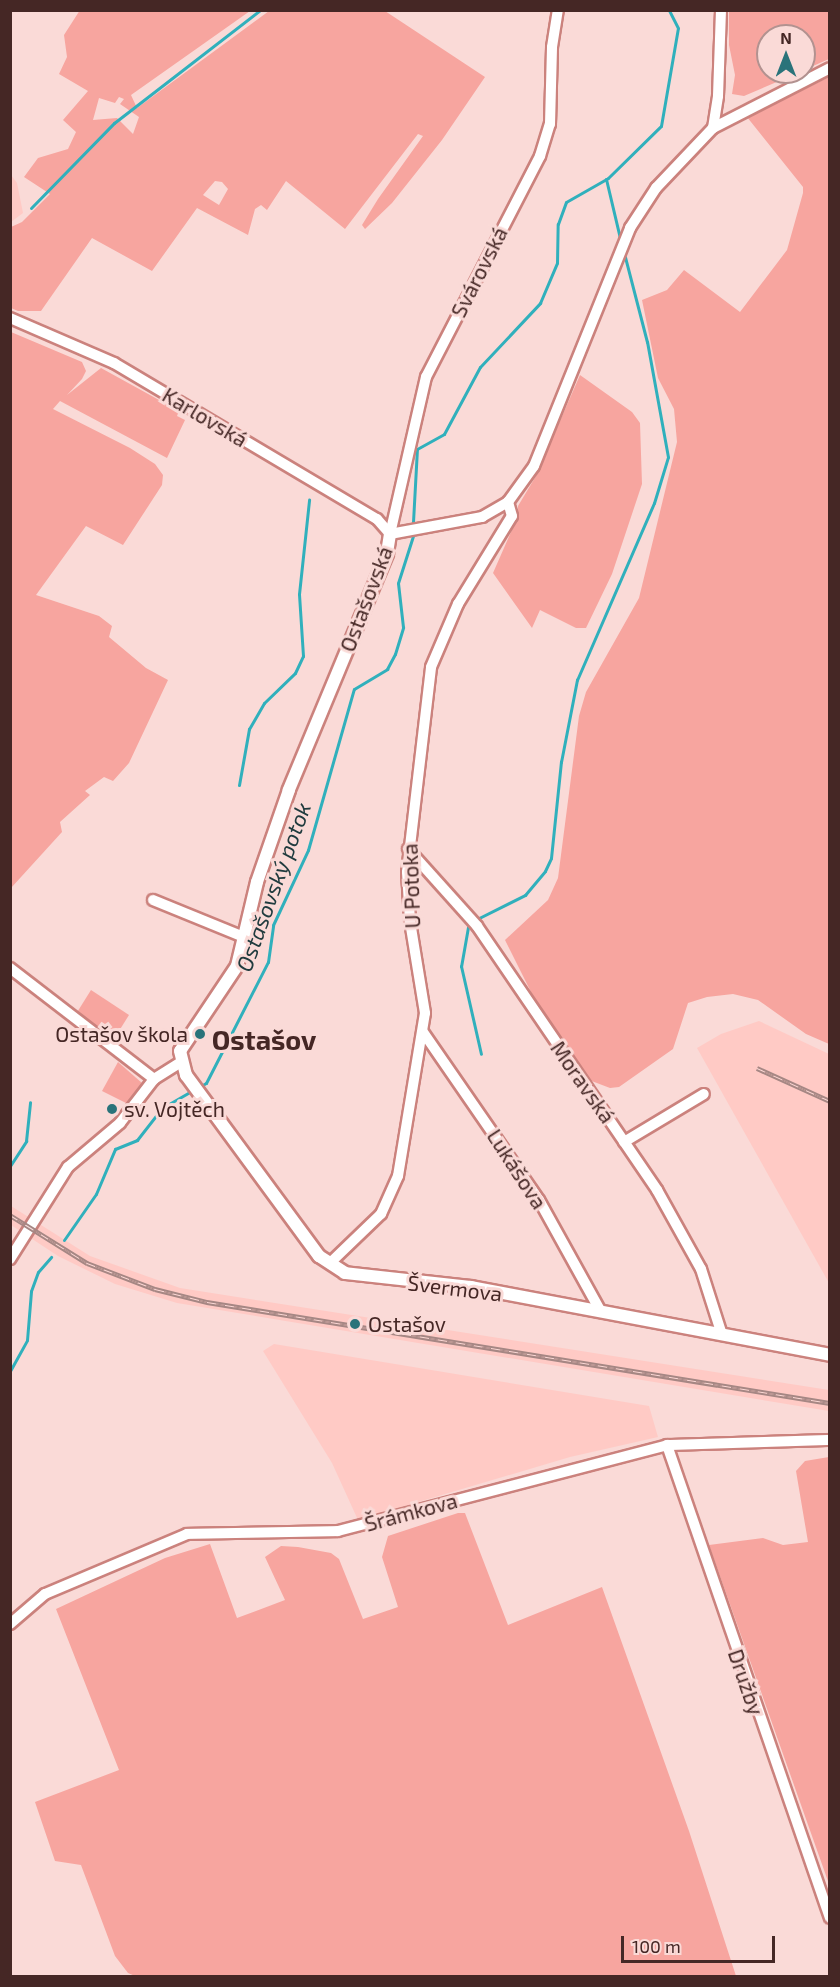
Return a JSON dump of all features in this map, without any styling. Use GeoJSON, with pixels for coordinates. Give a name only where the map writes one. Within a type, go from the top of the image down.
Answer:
{"type":"FeatureCollection","features":[{"type":"Feature","properties":{"kind":"street","name":"Svárovská"},"geometry":{"type":"LineString","coordinates":[[390,534],[426,377],[540,156],[550,124],[552,47],[558,10]]}},
{"type":"Feature","properties":{"kind":"street"},"geometry":{"type":"LineString","coordinates":[[713,128],[718,96],[721,10]]}},
{"type":"Feature","properties":{"kind":"street","name":"Ostašovská"},"geometry":{"type":"LineString","coordinates":[[180,1063],[180,1051],[237,966],[246,938],[257,882],[289,790],[387,554],[390,534],[482,517],[508,502],[534,466],[630,228],[656,188],[713,128],[830,68]]}},
{"type":"Feature","properties":{"kind":"street","name":"Karlovská"},"geometry":{"type":"LineString","coordinates":[[10,318],[114,363],[376,519],[390,534]]}},
{"type":"Feature","properties":{"kind":"street","name":"U Potoka"},"geometry":{"type":"LineString","coordinates":[[330,1263],[381,1214],[398,1176],[425,1013],[410,921],[408,849],[431,667],[458,604],[512,516],[508,502]]}},
{"type":"Feature","properties":{"kind":"street","name":"Moravská"},"geometry":{"type":"LineString","coordinates":[[408,849],[477,926],[675,1219],[701,1269],[722,1335]]}},
{"type":"Feature","properties":{"kind":"street"},"geometry":{"type":"LineString","coordinates":[[153,900],[246,938]]}},
{"type":"Feature","properties":{"kind":"street"},"geometry":{"type":"LineString","coordinates":[[10,968],[153,1079]]}},
{"type":"Feature","properties":{"kind":"street","name":"Lukášova"},"geometry":{"type":"LineString","coordinates":[[423,1032],[539,1200],[601,1312]]}},
{"type":"Feature","properties":{"kind":"street"},"geometry":{"type":"LineString","coordinates":[[10,1259],[68,1167],[120,1123],[153,1079],[180,1063]]}},
{"type":"Feature","properties":{"kind":"street","name":"Švermova"},"geometry":{"type":"LineString","coordinates":[[180,1063],[196,1090],[319,1256],[345,1274],[471,1287],[830,1354]]}},
{"type":"Feature","properties":{"kind":"street"},"geometry":{"type":"LineString","coordinates":[[624,1142],[704,1094]]}},
{"type":"Feature","properties":{"kind":"street","name":"Šrámkova"},"geometry":{"type":"LineString","coordinates":[[10,1624],[45,1594],[187,1534],[338,1532],[667,1445],[830,1440]]}},
{"type":"Feature","properties":{"kind":"street","name":"Družby"},"geometry":{"type":"LineString","coordinates":[[667,1445],[830,1918]]}},
{"type":"Feature","properties":{"kind":"shaded area"},"geometry":{"type":"Polygon","coordinates":[[[80,10],[250,11],[131,95],[137,108],[269,11],[385,11],[485,77],[442,140],[392,203],[365,229],[362,225],[378,199],[423,136],[418,134],[345,229],[286,181],[267,210],[261,205],[255,209],[248,235],[197,208],[152,271],[92,238],[41,311],[18,311],[11,308],[11,227],[22,222],[50,194],[24,177],[38,158],[68,149],[76,132],[63,120],[88,91],[59,74],[67,57],[64,35],[80,10]],[[119,97],[115,103],[99,98],[93,120],[117,118],[133,134],[139,117],[120,104],[124,99],[119,97]],[[215,181],[203,195],[219,205],[228,189],[222,182],[215,181]]]}},
{"type":"Feature","properties":{"kind":"shaded area"},"geometry":{"type":"Polygon","coordinates":[[[729,11],[829,11],[829,59],[816,65],[816,24],[756,24],[756,84],[772,84],[744,96],[732,94],[735,75],[729,45],[729,11]]]}},
{"type":"Feature","properties":{"kind":"shaded area"},"geometry":{"type":"Polygon","coordinates":[[[829,77],[829,1044],[806,1034],[758,1000],[733,994],[707,997],[688,1003],[673,1049],[619,1087],[610,1088],[589,1080],[537,1004],[505,940],[548,900],[558,878],[579,716],[586,692],[639,598],[677,442],[674,409],[658,378],[642,300],[667,290],[684,270],[740,312],[787,250],[803,193],[803,187],[747,117],[829,77]]]}},
{"type":"Feature","properties":{"kind":"shaded area"},"geometry":{"type":"Polygon","coordinates":[[[11,175],[17,183],[23,213],[11,222],[11,175]]]}},
{"type":"Feature","properties":{"kind":"shaded area"},"geometry":{"type":"Polygon","coordinates":[[[11,332],[82,362],[86,371],[82,379],[67,395],[101,368],[179,411],[177,416],[185,420],[167,458],[60,401],[53,409],[130,448],[155,464],[163,475],[162,485],[123,545],[86,526],[36,595],[99,616],[112,626],[109,637],[146,668],[168,680],[129,763],[113,781],[104,777],[85,791],[90,795],[60,822],[62,832],[11,888],[11,332]]]}},
{"type":"Feature","properties":{"kind":"shaded area"},"geometry":{"type":"Polygon","coordinates":[[[580,375],[632,412],[640,423],[642,484],[612,574],[586,628],[576,628],[540,610],[532,628],[493,573],[518,516],[518,506],[536,476],[580,375]]]}},
{"type":"Feature","properties":{"kind":"shaded area"},"geometry":{"type":"Polygon","coordinates":[[[91,990],[129,1015],[114,1039],[76,1014],[91,990]]]}},
{"type":"Feature","properties":{"kind":"shaded area"},"geometry":{"type":"Polygon","coordinates":[[[759,1021],[829,1054],[829,1283],[697,1048],[721,1034],[759,1021]]]}},
{"type":"Feature","properties":{"kind":"shaded area"},"geometry":{"type":"Polygon","coordinates":[[[118,1062],[142,1083],[128,1104],[102,1091],[118,1062]]]}},
{"type":"Feature","properties":{"kind":"shaded area"},"geometry":{"type":"Polygon","coordinates":[[[11,1206],[90,1256],[180,1288],[829,1390],[829,1411],[177,1303],[115,1284],[58,1256],[11,1225],[11,1206]]]}},
{"type":"Feature","properties":{"kind":"shaded area"},"geometry":{"type":"Polygon","coordinates":[[[274,1344],[649,1406],[658,1437],[570,1457],[358,1520],[332,1463],[263,1351],[274,1344]]]}},
{"type":"Feature","properties":{"kind":"shaded area"},"geometry":{"type":"Polygon","coordinates":[[[830,1457],[829,1884],[709,1545],[763,1538],[783,1545],[808,1542],[796,1471],[805,1461],[830,1457]]]}},
{"type":"Feature","properties":{"kind":"shaded area"},"geometry":{"type":"Polygon","coordinates":[[[458,1513],[465,1513],[508,1625],[602,1587],[689,1831],[736,1976],[135,1976],[128,1973],[115,1956],[81,1865],[55,1861],[35,1802],[119,1770],[56,1609],[165,1558],[210,1544],[237,1618],[285,1600],[265,1557],[281,1546],[331,1553],[339,1559],[363,1619],[398,1607],[382,1557],[388,1536],[458,1513]]]}},
{"type":"Feature","properties":{"kind":"waterway"},"geometry":{"type":"LineString","coordinates":[[31,208],[114,123],[260,10]]}},
{"type":"Feature","properties":{"kind":"waterway","name":"Ostašovský potok"},"geometry":{"type":"LineString","coordinates":[[413,522],[417,449],[444,434],[480,367],[540,303],[557,263],[558,224],[566,202],[608,178],[661,126],[678,28],[669,10]]}},
{"type":"Feature","properties":{"kind":"waterway"},"geometry":{"type":"LineString","coordinates":[[606,179],[620,238]]}},
{"type":"Feature","properties":{"kind":"waterway"},"geometry":{"type":"LineString","coordinates":[[477,919],[525,895],[545,871],[551,858],[561,762],[577,680],[654,503],[668,457],[647,342],[625,257]]}},
{"type":"Feature","properties":{"kind":"waterway"},"geometry":{"type":"LineString","coordinates":[[239,785],[249,729],[264,703],[295,673],[303,656],[299,594],[309,500]]}},
{"type":"Feature","properties":{"kind":"waterway","name":"Ostašovský potok"},"geometry":{"type":"LineString","coordinates":[[199,1087],[206,1083],[268,962],[273,925],[308,850],[354,689],[387,669],[395,654],[403,627],[398,583],[413,536]]}},
{"type":"Feature","properties":{"kind":"waterway"},"geometry":{"type":"LineString","coordinates":[[468,927],[461,966],[481,1054]]}},
{"type":"Feature","properties":{"kind":"waterway","name":"Ostašovský potok"},"geometry":{"type":"LineString","coordinates":[[64,1240],[96,1194],[115,1149],[137,1140],[162,1108],[193,1090]]}},
{"type":"Feature","properties":{"kind":"waterway"},"geometry":{"type":"LineString","coordinates":[[10,1166],[26,1141],[30,1102]]}},
{"type":"Feature","properties":{"kind":"waterway","name":"Ostašovský potok"},"geometry":{"type":"LineString","coordinates":[[10,1371],[27,1340],[31,1291],[38,1272],[51,1257]]}},
{"type":"Feature","properties":{"kind":"railway"},"geometry":{"type":"LineString","coordinates":[[757,1068],[830,1101]]}},
{"type":"Feature","properties":{"kind":"railway"},"geometry":{"type":"LineString","coordinates":[[10,1215],[87,1263],[155,1289],[207,1302],[830,1403]]}},
{"type":"Feature","properties":{"kind":"place","name":"Ostašov škola"},"geometry":{"type":"Point","coordinates":[200,1034]}},
{"type":"Feature","properties":{"kind":"place","name":"sv. Vojtěch"},"geometry":{"type":"Point","coordinates":[112,1109]}},
{"type":"Feature","properties":{"kind":"place","name":"Ostašov"},"geometry":{"type":"Point","coordinates":[355,1324]}},
{"type":"Feature","properties":{"kind":"district","name":"Ostašov"},"geometry":{"type":"Point","coordinates":[264,1040]}}]}
